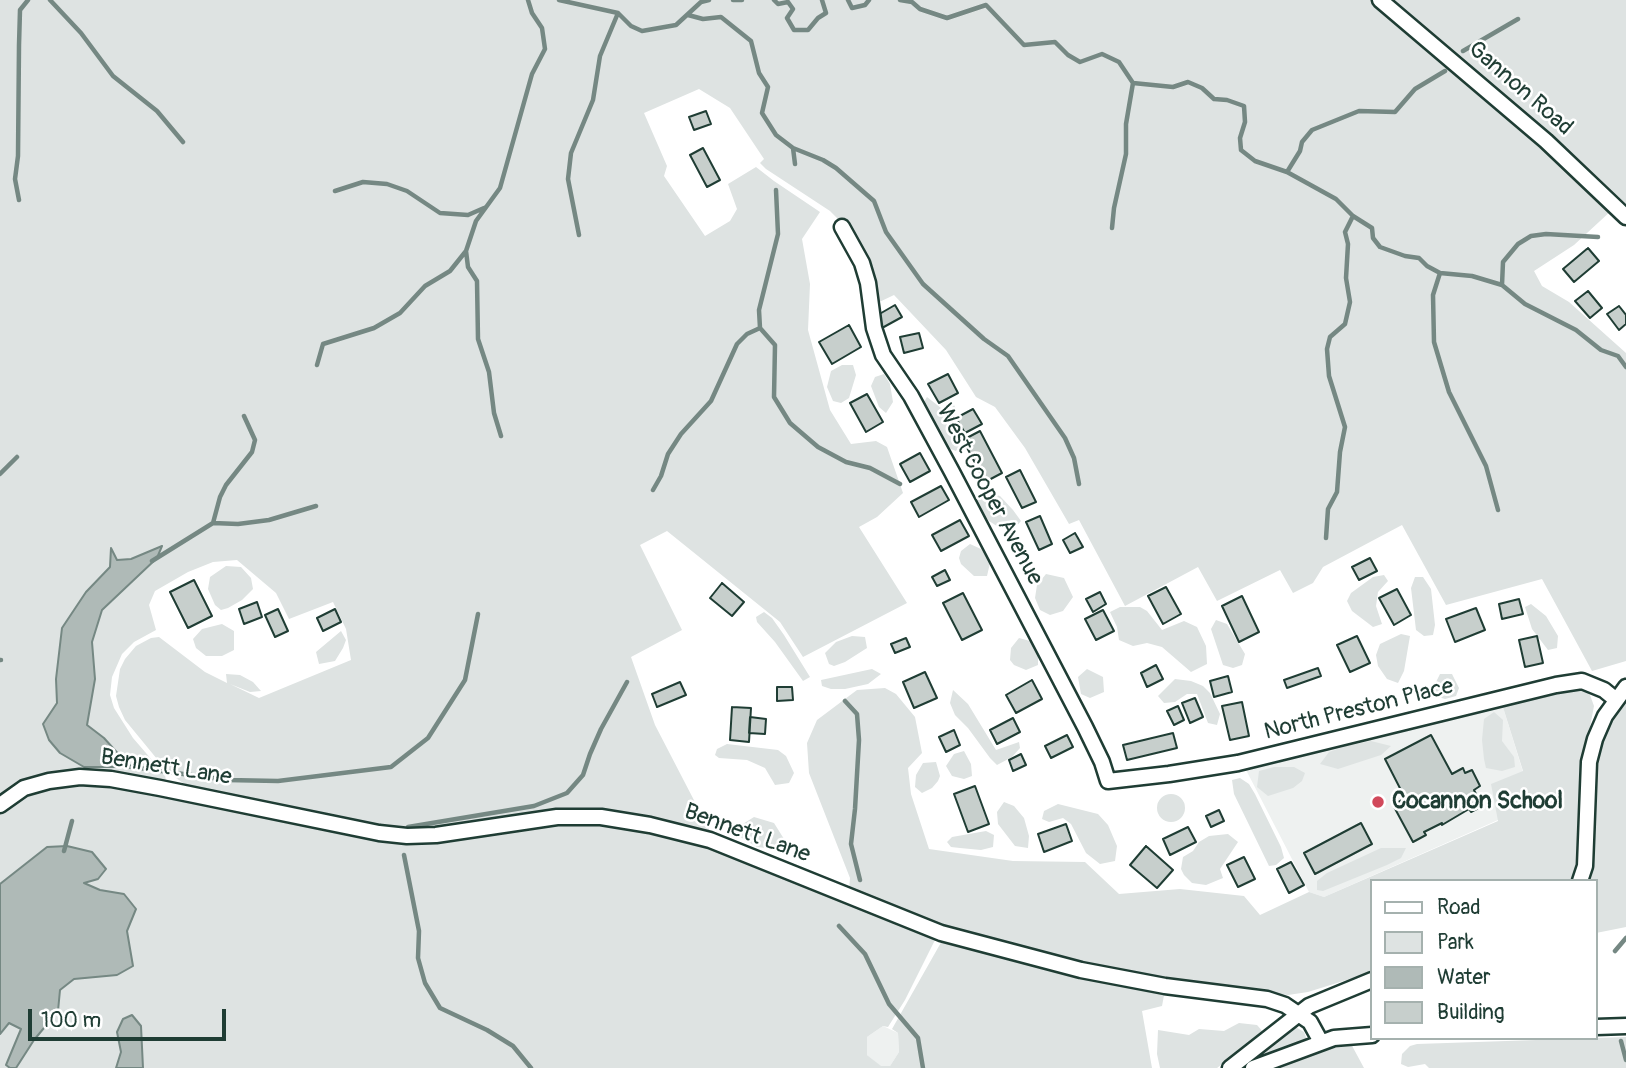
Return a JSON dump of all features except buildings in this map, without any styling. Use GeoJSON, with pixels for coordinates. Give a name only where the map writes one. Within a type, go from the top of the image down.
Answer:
{"type":"FeatureCollection","features":[{"type":"Feature","properties":{"kind":"street","name":"Gannon Road"},"geometry":{"type":"LineString","coordinates":[[1380,0],[1546,141],[1626,217]]}},
{"type":"Feature","properties":{"kind":"street","name":"West Cooper Avenue"},"geometry":{"type":"LineString","coordinates":[[842,227],[862,263],[868,283],[874,328],[883,355],[911,396],[1085,727],[1108,781]]}},
{"type":"Feature","properties":{"kind":"street","name":"North Preston Place"},"geometry":{"type":"LineString","coordinates":[[1108,781],[1238,763],[1556,685],[1582,681],[1604,690],[1615,699]]}},
{"type":"Feature","properties":{"kind":"street"},"geometry":{"type":"LineString","coordinates":[[1581,879],[1584,866],[1590,762],[1595,738],[1615,699],[1626,687]]}},
{"type":"Feature","properties":{"kind":"street","name":"Bennett Lane"},"geometry":{"type":"LineString","coordinates":[[0,805],[24,788],[49,781],[80,778],[111,779],[379,833],[407,836],[436,835],[557,817],[601,817],[650,825],[710,840],[941,933],[1117,977],[1267,999],[1310,1022],[1318,1032],[1321,1042]]}},
{"type":"Feature","properties":{"kind":"street"},"geometry":{"type":"LineString","coordinates":[[1230,1068],[1320,999],[1370,981]]}},
{"type":"Feature","properties":{"kind":"street"},"geometry":{"type":"LineString","coordinates":[[1598,1027],[1626,1026]]}},
{"type":"Feature","properties":{"kind":"street"},"geometry":{"type":"LineString","coordinates":[[1253,1068],[1321,1042],[1345,1036],[1370,1035]]}},
{"type":"Feature","properties":{"kind":"shaded area","name":"Cocannon School"},"geometry":{"type":"Polygon","coordinates":[[[1502,704],[1523,772],[1498,820],[1324,897],[1309,892],[1244,766],[1502,704]]]}},
{"type":"Feature","properties":{"kind":"shaded area"},"geometry":{"type":"Polygon","coordinates":[[[883,1026],[898,1033],[899,1052],[890,1066],[880,1066],[867,1055],[867,1037],[883,1026]]]}},
{"type":"Feature","properties":{"kind":"green space"},"geometry":{"type":"Polygon","coordinates":[[[0,0],[1371,0],[1543,145],[1612,210],[1574,245],[1534,271],[1542,286],[1569,302],[1626,353],[1626,661],[1592,671],[1542,579],[1446,605],[1402,525],[1323,567],[1313,583],[1293,593],[1280,570],[1217,601],[1198,567],[1125,606],[1079,520],[1069,524],[1025,448],[995,407],[976,397],[946,350],[894,295],[873,305],[844,225],[830,211],[766,169],[760,163],[764,159],[730,108],[699,89],[644,113],[667,166],[664,176],[705,236],[730,221],[737,209],[728,184],[756,167],[820,212],[802,239],[810,284],[808,330],[830,410],[851,444],[876,441],[887,447],[903,493],[877,517],[859,527],[907,603],[803,657],[780,622],[667,531],[640,545],[682,630],[631,657],[655,725],[711,833],[560,811],[435,828],[380,828],[189,787],[173,776],[157,759],[125,720],[119,707],[116,696],[120,669],[136,646],[159,637],[205,672],[227,683],[226,674],[240,675],[253,682],[261,691],[250,692],[230,684],[259,698],[351,660],[346,629],[333,602],[289,619],[276,593],[237,560],[213,562],[188,572],[155,591],[149,605],[156,630],[134,642],[122,654],[112,677],[110,695],[114,708],[133,738],[165,775],[166,781],[112,773],[0,798],[0,0]]]}},
{"type":"Feature","properties":{"kind":"green space"},"geometry":{"type":"Polygon","coordinates":[[[1390,0],[1626,0],[1626,206],[1558,142],[1390,0]]]}},
{"type":"Feature","properties":{"kind":"green space"},"geometry":{"type":"Polygon","coordinates":[[[842,365],[853,365],[856,375],[849,398],[841,403],[833,401],[827,387],[831,371],[842,365]]]}},
{"type":"Feature","properties":{"kind":"green space"},"geometry":{"type":"Polygon","coordinates":[[[884,374],[890,384],[893,402],[886,413],[879,407],[871,386],[875,377],[884,374]]]}},
{"type":"Feature","properties":{"kind":"green space"},"geometry":{"type":"Polygon","coordinates":[[[927,397],[941,408],[953,403],[957,411],[952,421],[960,445],[956,451],[946,447],[924,402],[927,397]]]}},
{"type":"Feature","properties":{"kind":"green space"},"geometry":{"type":"Polygon","coordinates":[[[986,492],[1000,496],[1013,510],[1021,521],[1015,528],[1000,528],[982,513],[977,505],[976,495],[986,492]]]}},
{"type":"Feature","properties":{"kind":"green space"},"geometry":{"type":"Polygon","coordinates":[[[970,544],[981,549],[990,563],[987,576],[974,576],[961,564],[961,551],[970,544]]]}},
{"type":"Feature","properties":{"kind":"green space"},"geometry":{"type":"Polygon","coordinates":[[[226,566],[241,567],[251,578],[253,589],[242,600],[221,610],[215,605],[208,589],[210,577],[226,566]]]}},
{"type":"Feature","properties":{"kind":"green space"},"geometry":{"type":"Polygon","coordinates":[[[1046,574],[1064,578],[1073,597],[1063,611],[1050,615],[1040,610],[1035,598],[1037,585],[1046,574]]]}},
{"type":"Feature","properties":{"kind":"green space"},"geometry":{"type":"Polygon","coordinates":[[[1384,575],[1388,581],[1378,592],[1376,606],[1382,624],[1373,627],[1352,611],[1347,601],[1351,593],[1373,577],[1384,575]]]}},
{"type":"Feature","properties":{"kind":"green space"},"geometry":{"type":"Polygon","coordinates":[[[1415,577],[1423,577],[1431,589],[1435,625],[1433,635],[1424,636],[1416,630],[1411,588],[1415,577]]]}},
{"type":"Feature","properties":{"kind":"green space"},"geometry":{"type":"Polygon","coordinates":[[[1531,604],[1546,616],[1558,636],[1557,648],[1548,650],[1532,629],[1525,607],[1531,604]]]}},
{"type":"Feature","properties":{"kind":"green space"},"geometry":{"type":"Polygon","coordinates":[[[1120,607],[1140,607],[1147,611],[1162,630],[1184,621],[1197,627],[1206,646],[1207,664],[1191,672],[1162,647],[1147,643],[1133,646],[1119,640],[1110,612],[1120,607]]]}},
{"type":"Feature","properties":{"kind":"green space"},"geometry":{"type":"Polygon","coordinates":[[[764,612],[772,618],[810,677],[803,681],[757,622],[756,617],[764,612]]]}},
{"type":"Feature","properties":{"kind":"green space"},"geometry":{"type":"Polygon","coordinates":[[[1216,620],[1227,624],[1245,654],[1242,665],[1233,668],[1223,665],[1211,629],[1216,620]]]}},
{"type":"Feature","properties":{"kind":"green space"},"geometry":{"type":"Polygon","coordinates":[[[222,624],[234,631],[234,650],[222,656],[206,656],[196,648],[193,639],[202,629],[222,624]]]}},
{"type":"Feature","properties":{"kind":"green space"},"geometry":{"type":"Polygon","coordinates":[[[341,631],[346,640],[335,661],[319,664],[316,652],[341,631]]]}},
{"type":"Feature","properties":{"kind":"green space"},"geometry":{"type":"Polygon","coordinates":[[[1401,634],[1410,636],[1404,671],[1398,683],[1387,679],[1378,666],[1376,655],[1380,644],[1401,634]]]}},
{"type":"Feature","properties":{"kind":"green space"},"geometry":{"type":"Polygon","coordinates":[[[852,636],[865,637],[867,648],[845,662],[834,666],[829,664],[825,653],[836,642],[852,636]]]}},
{"type":"Feature","properties":{"kind":"green space"},"geometry":{"type":"Polygon","coordinates":[[[1019,638],[1030,641],[1038,652],[1038,665],[1026,670],[1014,665],[1010,660],[1011,648],[1019,638]]]}},
{"type":"Feature","properties":{"kind":"green space"},"geometry":{"type":"Polygon","coordinates":[[[872,669],[881,674],[868,684],[845,689],[822,686],[821,680],[872,669]]]}},
{"type":"Feature","properties":{"kind":"green space"},"geometry":{"type":"Polygon","coordinates":[[[1087,669],[1103,677],[1104,692],[1090,698],[1081,694],[1078,677],[1087,669]]]}},
{"type":"Feature","properties":{"kind":"green space"},"geometry":{"type":"Polygon","coordinates":[[[1440,674],[1452,674],[1459,688],[1456,696],[1445,699],[1435,696],[1434,686],[1440,674]]]}},
{"type":"Feature","properties":{"kind":"green space"},"geometry":{"type":"Polygon","coordinates":[[[1175,679],[1191,681],[1203,686],[1210,693],[1220,714],[1217,725],[1208,723],[1197,694],[1187,694],[1175,702],[1164,703],[1158,696],[1175,679]]]}},
{"type":"Feature","properties":{"kind":"green space"},"geometry":{"type":"Polygon","coordinates":[[[885,688],[896,694],[915,717],[922,753],[908,768],[911,794],[929,849],[1013,861],[1085,862],[1119,894],[1180,889],[1244,896],[1260,915],[1309,892],[1324,897],[1498,821],[1491,784],[1523,771],[1502,704],[1574,688],[1584,690],[1590,695],[1594,706],[1581,774],[1578,864],[1574,879],[1370,879],[1370,973],[1308,992],[1288,995],[1167,981],[1079,964],[939,927],[849,890],[850,878],[809,773],[807,743],[817,720],[857,690],[885,688]]]}},
{"type":"Feature","properties":{"kind":"green space"},"geometry":{"type":"Polygon","coordinates":[[[953,690],[968,704],[996,750],[1019,742],[1020,748],[1012,757],[997,765],[990,758],[955,715],[950,703],[953,690]]]}},
{"type":"Feature","properties":{"kind":"green space"},"geometry":{"type":"Polygon","coordinates":[[[1626,696],[1626,927],[1598,933],[1598,879],[1587,879],[1596,769],[1603,738],[1614,713],[1626,696]]]}},
{"type":"Feature","properties":{"kind":"green space"},"geometry":{"type":"Polygon","coordinates":[[[1494,712],[1503,720],[1502,741],[1514,757],[1515,767],[1502,771],[1486,768],[1484,759],[1484,719],[1494,712]]]}},
{"type":"Feature","properties":{"kind":"green space"},"geometry":{"type":"Polygon","coordinates":[[[1371,741],[1391,746],[1381,755],[1338,769],[1320,764],[1329,752],[1371,741]]]}},
{"type":"Feature","properties":{"kind":"green space"},"geometry":{"type":"Polygon","coordinates":[[[727,744],[778,750],[786,756],[794,773],[789,783],[775,785],[765,768],[747,760],[719,758],[715,755],[717,749],[727,744]]]}},
{"type":"Feature","properties":{"kind":"green space"},"geometry":{"type":"Polygon","coordinates":[[[964,751],[971,764],[972,776],[964,779],[952,776],[946,766],[954,754],[964,751]]]}},
{"type":"Feature","properties":{"kind":"green space"},"geometry":{"type":"Polygon","coordinates":[[[936,762],[940,776],[938,781],[922,793],[915,787],[916,775],[923,763],[936,762]]]}},
{"type":"Feature","properties":{"kind":"green space"},"geometry":{"type":"Polygon","coordinates":[[[1274,767],[1294,767],[1305,773],[1302,781],[1293,788],[1268,796],[1257,787],[1259,771],[1274,767]]]}},
{"type":"Feature","properties":{"kind":"green space"},"geometry":{"type":"Polygon","coordinates":[[[1240,778],[1249,784],[1255,794],[1281,847],[1284,858],[1276,865],[1269,866],[1234,794],[1232,780],[1240,778]]]}},
{"type":"Feature","properties":{"kind":"green space"},"geometry":{"type":"Polygon","coordinates":[[[77,783],[108,785],[159,794],[385,840],[556,823],[597,823],[649,831],[707,846],[936,938],[905,1000],[888,1027],[883,1026],[867,1037],[867,1055],[881,1066],[890,1066],[899,1052],[898,1033],[892,1029],[943,939],[1165,990],[1162,1006],[1142,1011],[1152,1068],[0,1068],[0,811],[25,794],[48,786],[77,783]]]}},
{"type":"Feature","properties":{"kind":"green space"},"geometry":{"type":"Polygon","coordinates":[[[1171,794],[1181,798],[1185,808],[1181,818],[1171,822],[1161,818],[1157,808],[1161,798],[1171,794]]]}},
{"type":"Feature","properties":{"kind":"green space"},"geometry":{"type":"Polygon","coordinates":[[[1004,802],[1014,806],[1024,818],[1029,836],[1028,848],[1015,846],[998,824],[997,812],[1004,802]]]}},
{"type":"Feature","properties":{"kind":"green space"},"geometry":{"type":"Polygon","coordinates":[[[1058,804],[1098,814],[1108,825],[1117,846],[1115,861],[1100,864],[1086,853],[1071,824],[1063,818],[1049,822],[1042,819],[1044,811],[1058,804]]]}},
{"type":"Feature","properties":{"kind":"green space"},"geometry":{"type":"Polygon","coordinates":[[[754,817],[774,823],[784,839],[775,849],[757,847],[737,835],[738,827],[754,817]]]}},
{"type":"Feature","properties":{"kind":"green space"},"geometry":{"type":"Polygon","coordinates":[[[986,831],[994,835],[993,847],[981,850],[960,848],[951,847],[947,842],[952,837],[986,831]]]}},
{"type":"Feature","properties":{"kind":"green space"},"geometry":{"type":"Polygon","coordinates":[[[1228,834],[1238,842],[1220,869],[1223,878],[1206,885],[1192,883],[1181,869],[1183,857],[1209,836],[1228,834]]]}},
{"type":"Feature","properties":{"kind":"green space"},"geometry":{"type":"Polygon","coordinates":[[[1381,848],[1406,848],[1401,858],[1387,865],[1323,891],[1317,890],[1317,881],[1327,873],[1381,848]]]}},
{"type":"Feature","properties":{"kind":"green space"},"geometry":{"type":"Polygon","coordinates":[[[1239,1023],[1257,1025],[1264,1033],[1217,1068],[1160,1068],[1157,1054],[1158,1030],[1189,1035],[1199,1029],[1224,1031],[1239,1023]]]}},
{"type":"Feature","properties":{"kind":"green space"},"geometry":{"type":"Polygon","coordinates":[[[1294,1026],[1304,1032],[1307,1040],[1244,1066],[1294,1026]]]}},
{"type":"Feature","properties":{"kind":"green space"},"geometry":{"type":"Polygon","coordinates":[[[1626,1037],[1626,1068],[1429,1068],[1425,1064],[1408,1067],[1401,1064],[1402,1054],[1410,1046],[1417,1044],[1626,1037]]]}},
{"type":"Feature","properties":{"kind":"green space"},"geometry":{"type":"Polygon","coordinates":[[[1350,1042],[1364,1068],[1268,1068],[1326,1046],[1350,1042]]]}},
{"type":"Feature","properties":{"kind":"water"},"geometry":{"type":"Polygon","coordinates":[[[162,546],[157,558],[102,610],[92,642],[95,679],[87,725],[104,738],[130,767],[84,767],[60,753],[49,740],[43,724],[57,703],[56,679],[62,628],[86,592],[110,567],[111,548],[117,560],[131,559],[162,546]]]}},
{"type":"Feature","properties":{"kind":"water"},"geometry":{"type":"Polygon","coordinates":[[[67,846],[92,852],[106,869],[98,879],[84,883],[100,890],[124,894],[136,909],[127,931],[133,966],[117,975],[74,979],[60,990],[58,1011],[34,1040],[16,1068],[10,1068],[6,1065],[21,1029],[9,1023],[0,1034],[0,884],[47,847],[67,846]]]}},
{"type":"Feature","properties":{"kind":"water"},"geometry":{"type":"Polygon","coordinates":[[[132,1015],[141,1026],[143,1068],[116,1068],[121,1052],[117,1032],[123,1019],[132,1015]]]}},
{"type":"Feature","properties":{"kind":"waterway"},"geometry":{"type":"LineString","coordinates":[[19,200],[15,179],[18,156],[20,10],[28,0]]}},
{"type":"Feature","properties":{"kind":"waterway"},"geometry":{"type":"LineString","coordinates":[[50,0],[81,33],[113,76],[157,111],[183,142]]}},
{"type":"Feature","properties":{"kind":"waterway"},"geometry":{"type":"LineString","coordinates":[[317,365],[323,344],[374,328],[400,313],[425,286],[450,271],[466,251],[476,221],[500,188],[532,74],[545,49],[542,28],[532,13],[528,0]]}},
{"type":"Feature","properties":{"kind":"waterway"},"geometry":{"type":"LineString","coordinates":[[559,0],[618,13],[631,26],[642,31],[676,25],[701,2],[709,0]]}},
{"type":"Feature","properties":{"kind":"waterway"},"geometry":{"type":"LineString","coordinates":[[733,0],[742,0]]}},
{"type":"Feature","properties":{"kind":"waterway"},"geometry":{"type":"LineString","coordinates":[[774,0],[778,4],[788,2],[793,9],[787,18],[794,30],[808,30],[826,13],[822,0]]}},
{"type":"Feature","properties":{"kind":"waterway"},"geometry":{"type":"LineString","coordinates":[[848,0],[852,8],[865,5],[869,0]]}},
{"type":"Feature","properties":{"kind":"waterway"},"geometry":{"type":"LineString","coordinates":[[900,0],[912,2],[920,9],[947,18],[986,5],[1024,45],[1055,42],[1080,62],[1102,54],[1119,62],[1133,83],[1173,87],[1188,82],[1202,88],[1214,99],[1244,106],[1241,150],[1255,161],[1287,172],[1336,199],[1353,216],[1372,228],[1373,238],[1380,247],[1419,258],[1440,273],[1472,276],[1502,285],[1525,304],[1576,330],[1601,350],[1618,356],[1626,367]]}},
{"type":"Feature","properties":{"kind":"waterway"},"geometry":{"type":"LineString","coordinates":[[579,235],[568,179],[571,153],[593,100],[600,56],[618,13]]}},
{"type":"Feature","properties":{"kind":"waterway"},"geometry":{"type":"LineString","coordinates":[[688,15],[703,19],[721,17],[751,41],[759,73],[768,87],[762,113],[776,135],[793,148],[795,164]]}},
{"type":"Feature","properties":{"kind":"waterway"},"geometry":{"type":"LineString","coordinates":[[1463,51],[1518,19]]}},
{"type":"Feature","properties":{"kind":"waterway"},"geometry":{"type":"LineString","coordinates":[[1287,172],[1300,151],[1302,142],[1312,130],[1359,111],[1395,112],[1415,89],[1445,71]]}},
{"type":"Feature","properties":{"kind":"waterway"},"geometry":{"type":"LineString","coordinates":[[1112,228],[1126,154],[1126,124],[1133,83]]}},
{"type":"Feature","properties":{"kind":"waterway"},"geometry":{"type":"LineString","coordinates":[[793,148],[836,168],[874,201],[886,232],[923,284],[984,339],[1008,356],[1065,438],[1074,458],[1079,484]]}},
{"type":"Feature","properties":{"kind":"waterway"},"geometry":{"type":"LineString","coordinates":[[335,191],[363,182],[387,184],[407,191],[440,213],[468,215],[484,208]]}},
{"type":"Feature","properties":{"kind":"waterway"},"geometry":{"type":"LineString","coordinates":[[776,190],[778,234],[759,310],[760,328],[775,345],[774,397],[790,423],[818,447],[846,462],[870,468],[900,484]]}},
{"type":"Feature","properties":{"kind":"waterway"},"geometry":{"type":"LineString","coordinates":[[1326,538],[1328,509],[1337,492],[1345,427],[1329,376],[1327,349],[1330,337],[1345,324],[1350,302],[1346,278],[1348,244],[1345,232],[1353,216]]}},
{"type":"Feature","properties":{"kind":"waterway"},"geometry":{"type":"LineString","coordinates":[[1502,285],[1503,262],[1518,244],[1531,236],[1546,234],[1598,237]]}},
{"type":"Feature","properties":{"kind":"waterway"},"geometry":{"type":"LineString","coordinates":[[466,251],[468,267],[477,281],[478,339],[489,372],[494,413],[501,436]]}},
{"type":"Feature","properties":{"kind":"waterway"},"geometry":{"type":"LineString","coordinates":[[1440,273],[1433,295],[1434,342],[1449,392],[1486,466],[1498,510]]}},
{"type":"Feature","properties":{"kind":"waterway"},"geometry":{"type":"LineString","coordinates":[[653,490],[668,454],[681,434],[711,401],[737,344],[747,334],[760,328]]}},
{"type":"Feature","properties":{"kind":"waterway"},"geometry":{"type":"LineString","coordinates":[[213,523],[226,485],[252,452],[255,440],[244,416]]}},
{"type":"Feature","properties":{"kind":"waterway"},"geometry":{"type":"LineString","coordinates":[[0,474],[17,457]]}},
{"type":"Feature","properties":{"kind":"waterway"},"geometry":{"type":"LineString","coordinates":[[152,561],[213,523],[238,524],[269,520],[316,506]]}},
{"type":"Feature","properties":{"kind":"waterway"},"geometry":{"type":"LineString","coordinates":[[125,766],[227,780],[278,781],[391,767],[428,738],[465,680],[478,614]]}},
{"type":"Feature","properties":{"kind":"waterway"},"geometry":{"type":"LineString","coordinates":[[408,827],[534,806],[567,793],[583,775],[601,729],[627,682]]}},
{"type":"Feature","properties":{"kind":"waterway"},"geometry":{"type":"LineString","coordinates":[[845,701],[857,714],[859,740],[851,844],[860,880]]}},
{"type":"Feature","properties":{"kind":"waterway"},"geometry":{"type":"LineString","coordinates":[[64,851],[72,821]]}},
{"type":"Feature","properties":{"kind":"waterway"},"geometry":{"type":"LineString","coordinates":[[404,855],[419,931],[418,958],[425,983],[440,1008],[487,1030],[513,1046],[531,1068]]}},
{"type":"Feature","properties":{"kind":"waterway"},"geometry":{"type":"LineString","coordinates":[[839,926],[865,954],[889,1004],[918,1038],[923,1068]]}},
{"type":"Feature","properties":{"kind":"waterway"},"geometry":{"type":"LineString","coordinates":[[1615,951],[1626,938]]}},
{"type":"Feature","properties":{"kind":"waterway"},"geometry":{"type":"LineString","coordinates":[[1621,1041],[1626,1060]]}},
{"type":"Feature","properties":{"kind":"place","name":"Cocannon School"},"geometry":{"type":"Point","coordinates":[1378,802]}}]}
